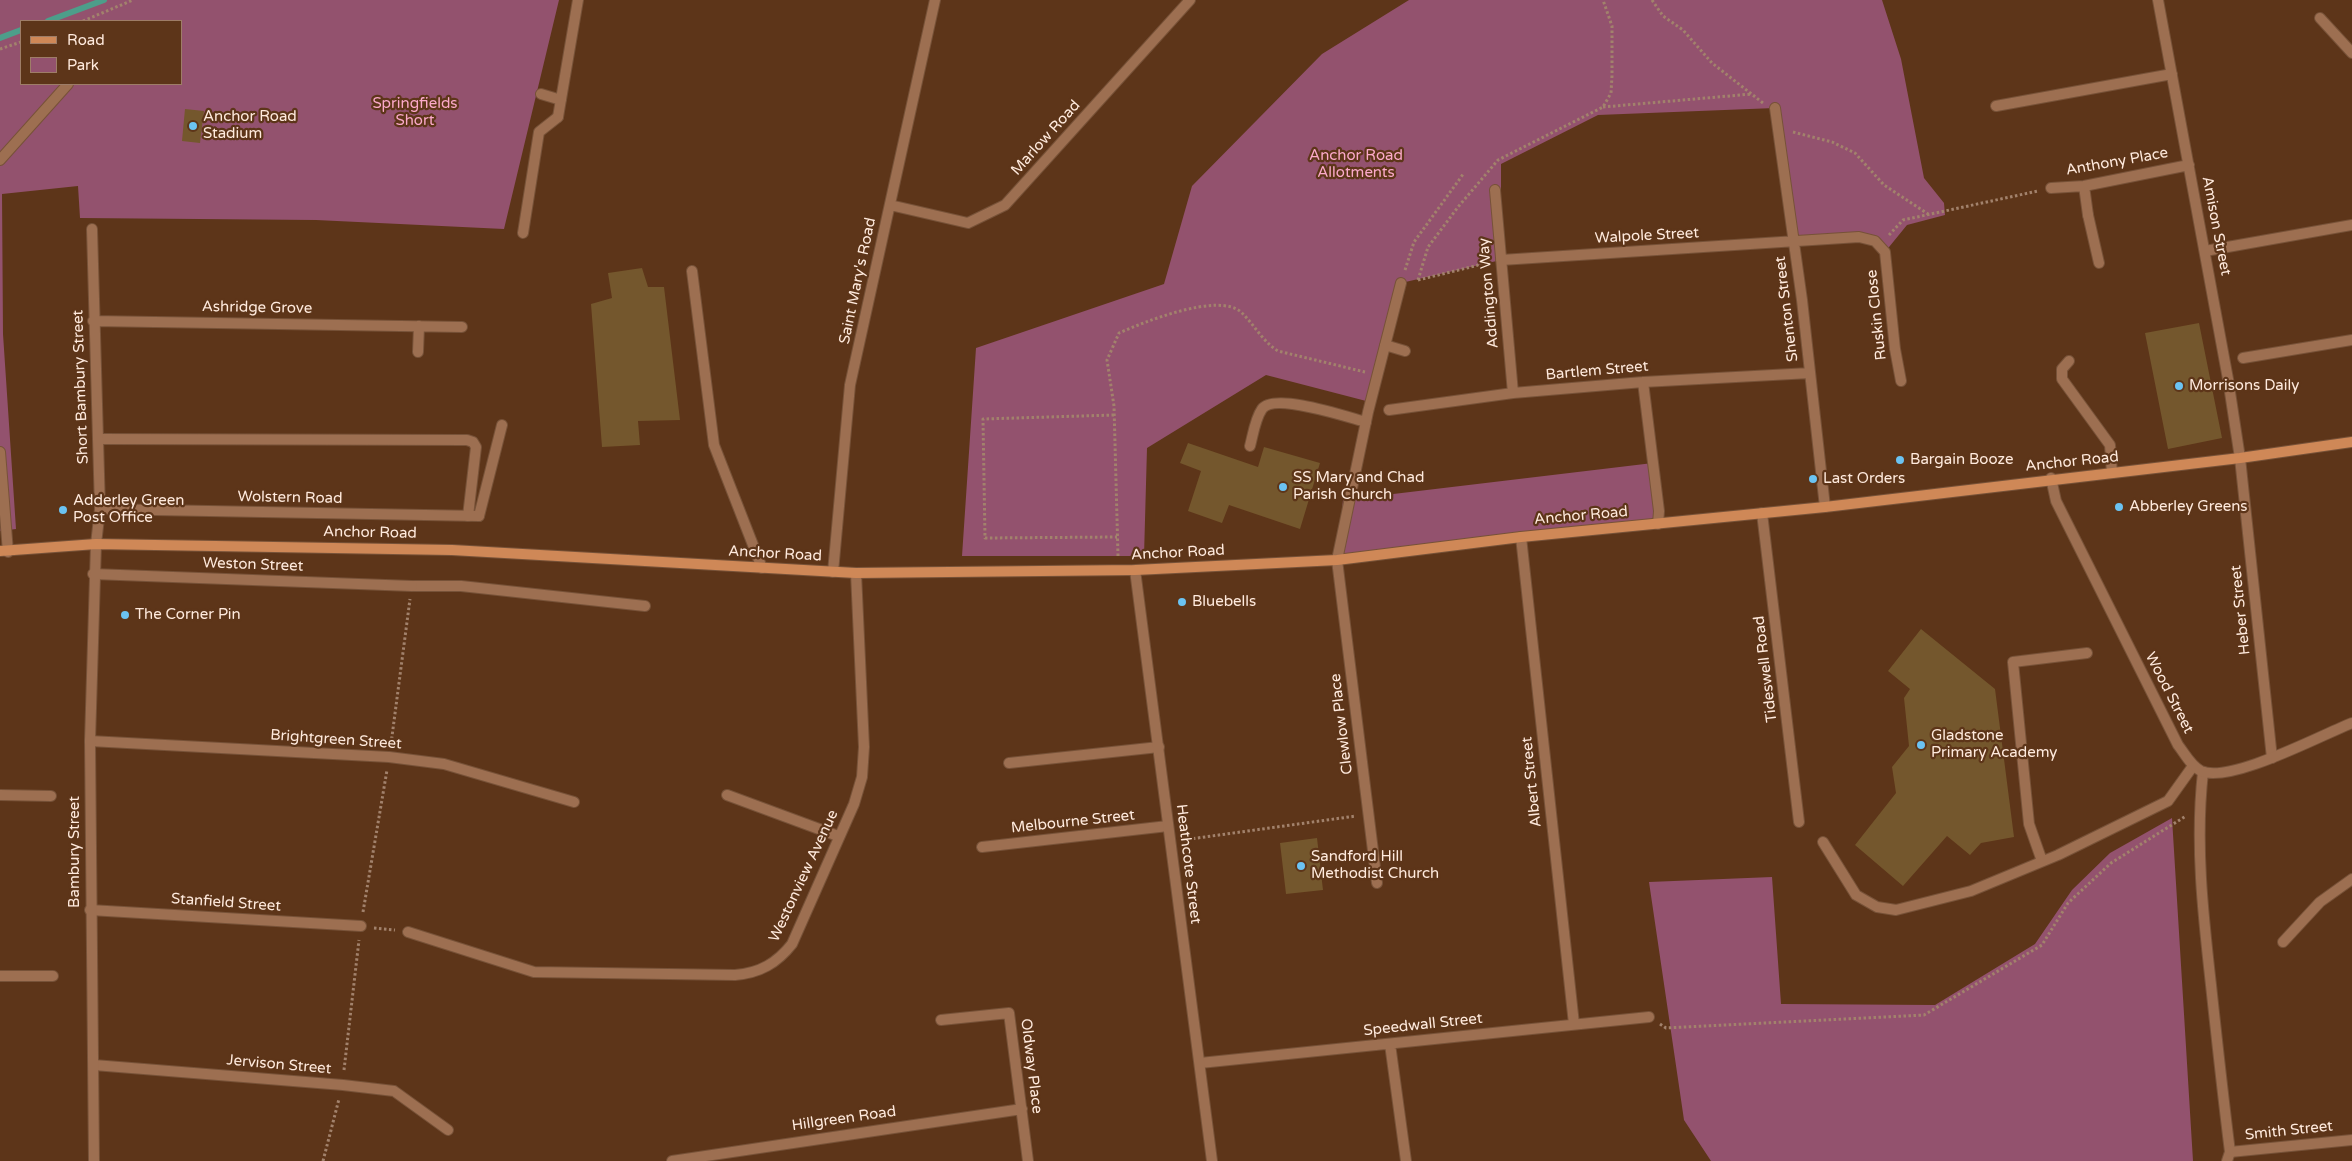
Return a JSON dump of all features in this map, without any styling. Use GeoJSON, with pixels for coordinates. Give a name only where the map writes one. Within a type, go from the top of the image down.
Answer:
{"type":"FeatureCollection","features":[{"type":"Feature","properties":{"kind":"main road","name":"Anchor Road"},"geometry":{"type":"LineString","coordinates":[[4,551],[96,544],[452,550],[856,573],[1135,570],[1337,560],[1521,537],[1825,507],[2051,478],[2240,458],[2352,442]]}},
{"type":"Feature","properties":{"kind":"street"},"geometry":{"type":"LineString","coordinates":[[523,233],[539,132],[558,116],[578,0]]}},
{"type":"Feature","properties":{"kind":"street","name":"Saint Mary's Road"},"geometry":{"type":"LineString","coordinates":[[833,572],[850,385],[935,0]]}},
{"type":"Feature","properties":{"kind":"street","name":"Marlow Road"},"geometry":{"type":"LineString","coordinates":[[890,205],[968,223],[1005,205],[1190,0]]}},
{"type":"Feature","properties":{"kind":"street","name":"Amison Street"},"geometry":{"type":"LineString","coordinates":[[2158,0],[2226,361],[2240,458]]}},
{"type":"Feature","properties":{"kind":"street"},"geometry":{"type":"LineString","coordinates":[[2320,18],[2352,53]]}},
{"type":"Feature","properties":{"kind":"street"},"geometry":{"type":"LineString","coordinates":[[1996,106],[2172,74]]}},
{"type":"Feature","properties":{"kind":"street"},"geometry":{"type":"LineString","coordinates":[[0,160],[67,85]]}},
{"type":"Feature","properties":{"kind":"street"},"geometry":{"type":"LineString","coordinates":[[542,94],[561,100]]}},
{"type":"Feature","properties":{"kind":"street","name":"Shenton Street"},"geometry":{"type":"LineString","coordinates":[[1775,108],[1795,243],[1825,507]]}},
{"type":"Feature","properties":{"kind":"street","name":"Anthony Place"},"geometry":{"type":"LineString","coordinates":[[2051,188],[2084,186],[2189,165]]}},
{"type":"Feature","properties":{"kind":"street"},"geometry":{"type":"LineString","coordinates":[[2084,186],[2088,215],[2099,263]]}},
{"type":"Feature","properties":{"kind":"street","name":"Addington Way"},"geometry":{"type":"LineString","coordinates":[[1495,190],[1513,393]]}},
{"type":"Feature","properties":{"kind":"street"},"geometry":{"type":"LineString","coordinates":[[2205,251],[2352,225]]}},
{"type":"Feature","properties":{"kind":"street","name":"Short Bambury Street"},"geometry":{"type":"LineString","coordinates":[[92,229],[93,321],[99,439],[100,509],[96,544]]}},
{"type":"Feature","properties":{"kind":"street"},"geometry":{"type":"LineString","coordinates":[[1795,243],[1859,237],[1875,241],[1879,245]]}},
{"type":"Feature","properties":{"kind":"street","name":"Walpole Street"},"geometry":{"type":"LineString","coordinates":[[1500,260],[1795,243]]}},
{"type":"Feature","properties":{"kind":"street","name":"Ruskin Close"},"geometry":{"type":"LineString","coordinates":[[1879,245],[1885,252],[1895,349],[1901,381]]}},
{"type":"Feature","properties":{"kind":"street"},"geometry":{"type":"LineString","coordinates":[[692,271],[714,445],[762,568]]}},
{"type":"Feature","properties":{"kind":"street","name":"Clewlow Place"},"geometry":{"type":"LineString","coordinates":[[1377,884],[1337,560],[1366,422],[1401,283]]}},
{"type":"Feature","properties":{"kind":"street","name":"Ashridge Grove"},"geometry":{"type":"LineString","coordinates":[[93,321],[462,327]]}},
{"type":"Feature","properties":{"kind":"street"},"geometry":{"type":"LineString","coordinates":[[418,352],[420,326]]}},
{"type":"Feature","properties":{"kind":"street"},"geometry":{"type":"LineString","coordinates":[[2243,358],[2352,340]]}},
{"type":"Feature","properties":{"kind":"street"},"geometry":{"type":"LineString","coordinates":[[1385,345],[1405,351]]}},
{"type":"Feature","properties":{"kind":"street"},"geometry":{"type":"LineString","coordinates":[[2069,361],[2062,369],[2062,379],[2110,444],[2112,472]]}},
{"type":"Feature","properties":{"kind":"street","name":"Bartlem Street"},"geometry":{"type":"LineString","coordinates":[[1389,410],[1513,393],[1643,382],[1810,373]]}},
{"type":"Feature","properties":{"kind":"street"},"geometry":{"type":"LineString","coordinates":[[1643,382],[1659,511],[1658,524]]}},
{"type":"Feature","properties":{"kind":"street"},"geometry":{"type":"LineString","coordinates":[[1250,446],[1262,409],[1272,402],[1286,402],[1366,422]]}},
{"type":"Feature","properties":{"kind":"street","name":"Wolstern Road"},"geometry":{"type":"LineString","coordinates":[[100,509],[479,516],[502,425]]}},
{"type":"Feature","properties":{"kind":"street"},"geometry":{"type":"LineString","coordinates":[[99,439],[467,440],[476,446],[468,516]]}},
{"type":"Feature","properties":{"kind":"street"},"geometry":{"type":"LineString","coordinates":[[0,452],[4,551]]}},
{"type":"Feature","properties":{"kind":"street","name":"Heber Street"},"geometry":{"type":"LineString","coordinates":[[2240,458],[2272,758]]}},
{"type":"Feature","properties":{"kind":"street","name":"Wood Street"},"geometry":{"type":"LineString","coordinates":[[2051,478],[2056,501],[2178,745],[2193,766],[2203,772]]}},
{"type":"Feature","properties":{"kind":"street","name":"Tideswell Road"},"geometry":{"type":"LineString","coordinates":[[1762,513],[1799,822]]}},
{"type":"Feature","properties":{"kind":"street","name":"Albert Street"},"geometry":{"type":"LineString","coordinates":[[1521,537],[1574,1024]]}},
{"type":"Feature","properties":{"kind":"street","name":"Bambury Street"},"geometry":{"type":"LineString","coordinates":[[94,1161],[94,1065],[90,910],[90,742],[93,574],[96,544]]}},
{"type":"Feature","properties":{"kind":"street","name":"Heathcote Street"},"geometry":{"type":"LineString","coordinates":[[1135,570],[1212,1161]]}},
{"type":"Feature","properties":{"kind":"street","name":"Westonview Avenue"},"geometry":{"type":"LineString","coordinates":[[408,932],[534,972],[746,974],[767,967],[785,953],[792,944],[838,836],[854,804],[862,777],[864,747],[856,573]]}},
{"type":"Feature","properties":{"kind":"street","name":"Weston Street"},"geometry":{"type":"LineString","coordinates":[[93,574],[412,586],[461,586],[645,606]]}},
{"type":"Feature","properties":{"kind":"street"},"geometry":{"type":"LineString","coordinates":[[2042,861],[2030,824],[2013,662],[2087,653]]}},
{"type":"Feature","properties":{"kind":"street"},"geometry":{"type":"LineString","coordinates":[[2228,1156],[2206,940],[2199,808],[2203,772],[2236,771],[2272,758],[2352,723]]}},
{"type":"Feature","properties":{"kind":"street","name":"Brightgreen Street"},"geometry":{"type":"LineString","coordinates":[[90,742],[389,757],[444,764],[574,802]]}},
{"type":"Feature","properties":{"kind":"street"},"geometry":{"type":"LineString","coordinates":[[1009,763],[1159,747]]}},
{"type":"Feature","properties":{"kind":"street"},"geometry":{"type":"LineString","coordinates":[[1823,842],[1856,894],[1877,907],[1896,910],[1971,890],[2042,861],[2168,801],[2193,766]]}},
{"type":"Feature","properties":{"kind":"street"},"geometry":{"type":"LineString","coordinates":[[0,795],[51,796]]}},
{"type":"Feature","properties":{"kind":"street"},"geometry":{"type":"LineString","coordinates":[[727,795],[838,836]]}},
{"type":"Feature","properties":{"kind":"street","name":"Melbourne Street"},"geometry":{"type":"LineString","coordinates":[[982,847],[1168,826]]}},
{"type":"Feature","properties":{"kind":"street"},"geometry":{"type":"LineString","coordinates":[[2284,942],[2320,902],[2352,879]]}},
{"type":"Feature","properties":{"kind":"street","name":"Stanfield Street"},"geometry":{"type":"LineString","coordinates":[[90,910],[361,926]]}},
{"type":"Feature","properties":{"kind":"street"},"geometry":{"type":"LineString","coordinates":[[0,976],[53,976]]}},
{"type":"Feature","properties":{"kind":"street","name":"Oldway Place"},"geometry":{"type":"LineString","coordinates":[[941,1020],[1010,1013],[1028,1161]]}},
{"type":"Feature","properties":{"kind":"street","name":"Speedwall Street"},"geometry":{"type":"LineString","coordinates":[[1200,1063],[1649,1017]]}},
{"type":"Feature","properties":{"kind":"street"},"geometry":{"type":"LineString","coordinates":[[1390,1044],[1406,1161]]}},
{"type":"Feature","properties":{"kind":"street","name":"Jervison Street"},"geometry":{"type":"LineString","coordinates":[[94,1065],[343,1085],[394,1091],[448,1130]]}},
{"type":"Feature","properties":{"kind":"street","name":"Hillgreen Road"},"geometry":{"type":"LineString","coordinates":[[672,1161],[1022,1109]]}},
{"type":"Feature","properties":{"kind":"street","name":"Smith Street"},"geometry":{"type":"LineString","coordinates":[[2228,1156],[2352,1140]]}},
{"type":"Feature","properties":{"kind":"path"},"geometry":{"type":"LineString","coordinates":[[86,20],[104,14],[133,0]]}},
{"type":"Feature","properties":{"kind":"path"},"geometry":{"type":"LineString","coordinates":[[1603,0],[1612,26],[1612,76],[1611,93],[1603,107]]}},
{"type":"Feature","properties":{"kind":"path"},"geometry":{"type":"LineString","coordinates":[[1652,0],[1663,16],[1683,30],[1712,63],[1752,94],[1775,108]]}},
{"type":"Feature","properties":{"kind":"path"},"geometry":{"type":"LineString","coordinates":[[102,20],[104,14]]}},
{"type":"Feature","properties":{"kind":"path"},"geometry":{"type":"LineString","coordinates":[[0,49],[20,42]]}},
{"type":"Feature","properties":{"kind":"path"},"geometry":{"type":"LineString","coordinates":[[1418,280],[1428,247],[1458,207],[1498,160],[1603,107],[1752,94]]}},
{"type":"Feature","properties":{"kind":"path"},"geometry":{"type":"LineString","coordinates":[[1778,128],[1832,142],[1855,153],[1884,185],[1929,214]]}},
{"type":"Feature","properties":{"kind":"path"},"geometry":{"type":"LineString","coordinates":[[1464,173],[1414,242],[1401,283],[1500,260]]}},
{"type":"Feature","properties":{"kind":"path"},"geometry":{"type":"LineString","coordinates":[[1879,245],[1903,220],[2051,188]]}},
{"type":"Feature","properties":{"kind":"path"},"geometry":{"type":"LineString","coordinates":[[1118,570],[1114,415],[1107,360],[1119,332],[1145,322],[1206,304],[1225,305],[1241,312],[1270,346],[1278,351],[1377,376]]}},
{"type":"Feature","properties":{"kind":"path"},"geometry":{"type":"LineString","coordinates":[[1114,415],[983,419],[985,538],[1117,537]]}},
{"type":"Feature","properties":{"kind":"path"},"geometry":{"type":"LineString","coordinates":[[323,1161],[343,1085],[361,926],[389,757],[412,586]]}},
{"type":"Feature","properties":{"kind":"path"},"geometry":{"type":"LineString","coordinates":[[1649,1017],[1666,1028],[1924,1015],[2042,945],[2068,903],[2111,863],[2199,808]]}},
{"type":"Feature","properties":{"kind":"path"},"geometry":{"type":"LineString","coordinates":[[1170,842],[1369,815]]}},
{"type":"Feature","properties":{"kind":"path"},"geometry":{"type":"LineString","coordinates":[[361,926],[408,932]]}},
{"type":"Feature","properties":{"kind":"green space","name":"Springfields Short"},"geometry":{"type":"Polygon","coordinates":[[[0,0],[559,0],[504,229],[316,220],[80,218],[78,186],[2,194],[3,334],[16,529],[0,531],[0,0]]]}},
{"type":"Feature","properties":{"kind":"green space","name":"Anchor Road Allotments"},"geometry":{"type":"Polygon","coordinates":[[[1409,0],[1882,0],[1901,59],[1924,178],[1944,203],[1945,215],[1907,225],[1885,252],[1875,241],[1795,243],[1775,108],[1598,115],[1501,164],[1501,260],[1401,283],[1370,402],[1266,375],[1147,448],[1144,556],[962,556],[976,348],[1164,284],[1192,186],[1322,54],[1409,0]]]}},
{"type":"Feature","properties":{"kind":"green space"},"geometry":{"type":"Polygon","coordinates":[[[1653,463],[1658,524],[1337,560],[1343,500],[1653,463]]]}},
{"type":"Feature","properties":{"kind":"green space"},"geometry":{"type":"Polygon","coordinates":[[[2172,818],[2193,1161],[1711,1161],[1684,1120],[1649,882],[1772,877],[1781,1004],[1935,1005],[2035,944],[2072,890],[2110,853],[2172,818]]]}},
{"type":"Feature","properties":{"kind":"building","name":"Anchor Road Stadium"},"geometry":{"type":"Polygon","coordinates":[[[185,109],[204,111],[200,143],[182,141],[185,109]]]}},
{"type":"Feature","properties":{"kind":"building"},"geometry":{"type":"Polygon","coordinates":[[[642,268],[648,287],[664,287],[680,420],[638,421],[640,445],[602,447],[591,304],[612,298],[608,273],[642,268]]]}},
{"type":"Feature","properties":{"kind":"building"},"geometry":{"type":"Polygon","coordinates":[[[2199,323],[2222,438],[2168,449],[2145,333],[2199,323]]]}},
{"type":"Feature","properties":{"kind":"building"},"geometry":{"type":"Polygon","coordinates":[[[1188,443],[1258,467],[1264,447],[1320,463],[1300,529],[1229,505],[1222,523],[1188,511],[1201,471],[1180,463],[1188,443]]]}},
{"type":"Feature","properties":{"kind":"building"},"geometry":{"type":"Polygon","coordinates":[[[1921,629],[1995,689],[2014,837],[1981,843],[1970,855],[1947,836],[1903,886],[1855,845],[1896,793],[1892,767],[1909,746],[1904,698],[1910,689],[1888,671],[1921,629]]]}},
{"type":"Feature","properties":{"kind":"building","name":"Sandford Hill Methodist Church"},"geometry":{"type":"Polygon","coordinates":[[[1317,838],[1323,890],[1286,894],[1280,843],[1317,838]]]}},
{"type":"Feature","properties":{"kind":"waterway"},"geometry":{"type":"LineString","coordinates":[[51,20],[104,0]]}},
{"type":"Feature","properties":{"kind":"waterway"},"geometry":{"type":"LineString","coordinates":[[0,38],[20,30]]}},
{"type":"Feature","properties":{"kind":"place","name":"Anchor Road Stadium"},"geometry":{"type":"Point","coordinates":[193,126]}},
{"type":"Feature","properties":{"kind":"place","name":"Morrisons Daily"},"geometry":{"type":"Point","coordinates":[2179,386]}},
{"type":"Feature","properties":{"kind":"place","name":"Bargain Booze"},"geometry":{"type":"Point","coordinates":[1900,460]}},
{"type":"Feature","properties":{"kind":"place","name":"Last Orders"},"geometry":{"type":"Point","coordinates":[1813,479]}},
{"type":"Feature","properties":{"kind":"place","name":"SS Mary and Chad Parish Church"},"geometry":{"type":"Point","coordinates":[1283,487]}},
{"type":"Feature","properties":{"kind":"place","name":"Abberley Greens"},"geometry":{"type":"Point","coordinates":[2119,507]}},
{"type":"Feature","properties":{"kind":"place","name":"Adderley Green Post Office"},"geometry":{"type":"Point","coordinates":[63,510]}},
{"type":"Feature","properties":{"kind":"place","name":"Bluebells"},"geometry":{"type":"Point","coordinates":[1182,602]}},
{"type":"Feature","properties":{"kind":"place","name":"The Corner Pin"},"geometry":{"type":"Point","coordinates":[125,615]}},
{"type":"Feature","properties":{"kind":"place","name":"Gladstone Primary Academy"},"geometry":{"type":"Point","coordinates":[1921,745]}},
{"type":"Feature","properties":{"kind":"place","name":"Sandford Hill Methodist Church"},"geometry":{"type":"Point","coordinates":[1301,866]}}]}
